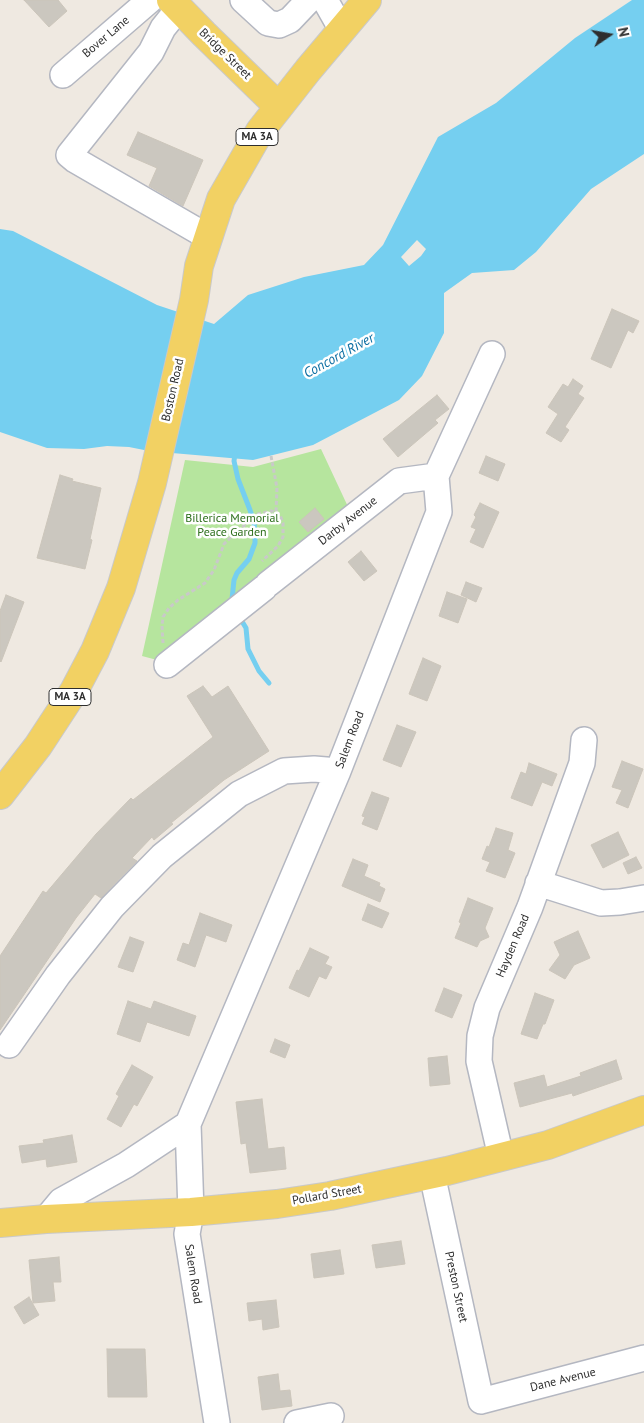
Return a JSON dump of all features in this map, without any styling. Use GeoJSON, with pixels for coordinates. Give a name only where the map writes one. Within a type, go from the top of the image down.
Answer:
{"type":"FeatureCollection","features":[{"type":"Feature","properties":{"kind":"main road","name":"Boston Road"},"geometry":{"type":"LineString","coordinates":[[0,795],[38,746],[74,691],[94,651],[121,588],[152,484],[194,300],[199,266],[221,199],[260,131],[308,70],[368,0]]}},
{"type":"Feature","properties":{"kind":"main road","name":"Bridge Street"},"geometry":{"type":"LineString","coordinates":[[175,4],[279,107]]}},
{"type":"Feature","properties":{"kind":"main road","name":"Pollard Street"},"geometry":{"type":"LineString","coordinates":[[0,1223],[191,1212],[276,1204],[330,1196],[432,1174],[548,1145],[644,1110]]}},
{"type":"Feature","properties":{"kind":"street","name":"Bover Lane"},"geometry":{"type":"LineString","coordinates":[[63,74],[150,0]]}},
{"type":"Feature","properties":{"kind":"street"},"geometry":{"type":"LineString","coordinates":[[243,0],[268,23],[279,25],[290,20],[309,0]]}},
{"type":"Feature","properties":{"kind":"street"},"geometry":{"type":"LineString","coordinates":[[325,0],[342,30]]}},
{"type":"Feature","properties":{"kind":"street"},"geometry":{"type":"LineString","coordinates":[[175,4],[151,52],[69,155],[208,237]]}},
{"type":"Feature","properties":{"kind":"street","name":"Salem Road"},"geometry":{"type":"LineString","coordinates":[[218,1423],[187,1234],[191,1212],[188,1124],[338,771],[439,512],[436,476],[492,354]]}},
{"type":"Feature","properties":{"kind":"street","name":"Darby Avenue"},"geometry":{"type":"LineString","coordinates":[[170,663],[264,579],[399,481],[436,476]]}},
{"type":"Feature","properties":{"kind":"street","name":"Hayden Road"},"geometry":{"type":"LineString","coordinates":[[501,1157],[479,1061],[480,1036],[487,1008],[530,908],[582,763],[584,740]]}},
{"type":"Feature","properties":{"kind":"street"},"geometry":{"type":"LineString","coordinates":[[9,1045],[58,975],[112,907],[162,856],[239,794],[284,771],[314,769],[338,771]]}},
{"type":"Feature","properties":{"kind":"street"},"geometry":{"type":"LineString","coordinates":[[538,883],[601,903],[644,898]]}},
{"type":"Feature","properties":{"kind":"street"},"geometry":{"type":"LineString","coordinates":[[46,1219],[61,1201],[126,1165],[188,1124]]}},
{"type":"Feature","properties":{"kind":"street","name":"Preston Street"},"geometry":{"type":"LineString","coordinates":[[432,1174],[481,1401]]}},
{"type":"Feature","properties":{"kind":"street","name":"Dane Avenue"},"geometry":{"type":"LineString","coordinates":[[481,1401],[644,1358]]}},
{"type":"Feature","properties":{"kind":"street"},"geometry":{"type":"LineString","coordinates":[[297,1423],[331,1416]]}},
{"type":"Feature","properties":{"kind":"path"},"geometry":{"type":"LineString","coordinates":[[271,456],[276,488],[276,512]]}},
{"type":"Feature","properties":{"kind":"path"},"geometry":{"type":"LineString","coordinates":[[170,663],[163,644],[163,617],[178,600],[205,583],[214,570],[224,544],[258,514],[271,511],[280,515],[283,522],[283,537],[278,546],[264,559],[264,579]]}},
{"type":"Feature","properties":{"kind":"green space","name":"Billerica Memorial Peace Garden"},"geometry":{"type":"Polygon","coordinates":[[[321,449],[350,511],[157,660],[142,656],[185,460],[253,467],[321,449]]]}},
{"type":"Feature","properties":{"kind":"water","name":"Concord River"},"geometry":{"type":"Polygon","coordinates":[[[632,0],[644,0],[644,154],[591,189],[536,252],[514,270],[472,273],[444,293],[444,333],[422,376],[399,400],[313,445],[253,460],[149,451],[129,447],[47,448],[0,432],[0,229],[13,231],[157,305],[214,324],[248,295],[304,277],[364,265],[383,245],[438,137],[496,103],[575,38],[632,0]],[[417,240],[401,257],[409,266],[426,249],[417,240]]]}},
{"type":"Feature","properties":{"kind":"building"},"geometry":{"type":"Polygon","coordinates":[[[24,0],[58,0],[67,11],[49,27],[24,0]]]}},
{"type":"Feature","properties":{"kind":"building"},"geometry":{"type":"Polygon","coordinates":[[[138,132],[203,160],[183,206],[149,186],[157,168],[127,155],[138,132]]]}},
{"type":"Feature","properties":{"kind":"building"},"geometry":{"type":"Polygon","coordinates":[[[612,309],[639,321],[633,333],[628,330],[611,368],[591,359],[612,309]]]}},
{"type":"Feature","properties":{"kind":"building"},"geometry":{"type":"Polygon","coordinates":[[[573,379],[583,386],[578,394],[584,398],[565,427],[569,430],[561,442],[546,433],[558,414],[548,407],[563,384],[568,387],[573,379]]]}},
{"type":"Feature","properties":{"kind":"building"},"geometry":{"type":"Polygon","coordinates":[[[437,395],[449,409],[435,420],[438,423],[398,457],[383,439],[437,395]]]}},
{"type":"Feature","properties":{"kind":"building"},"geometry":{"type":"Polygon","coordinates":[[[486,456],[505,464],[498,481],[479,473],[486,456]]]}},
{"type":"Feature","properties":{"kind":"building"},"geometry":{"type":"Polygon","coordinates":[[[60,475],[73,479],[72,481],[101,488],[85,569],[37,558],[60,475]]]}},
{"type":"Feature","properties":{"kind":"building"},"geometry":{"type":"Polygon","coordinates":[[[480,503],[499,512],[483,548],[470,542],[476,529],[471,527],[476,517],[474,515],[480,503]]]}},
{"type":"Feature","properties":{"kind":"building"},"geometry":{"type":"Polygon","coordinates":[[[315,508],[324,519],[308,532],[299,522],[315,508]]]}},
{"type":"Feature","properties":{"kind":"building"},"geometry":{"type":"Polygon","coordinates":[[[361,551],[377,571],[364,581],[348,562],[361,551]]]}},
{"type":"Feature","properties":{"kind":"building"},"geometry":{"type":"Polygon","coordinates":[[[466,582],[482,588],[476,602],[461,595],[466,582]]]}},
{"type":"Feature","properties":{"kind":"building"},"geometry":{"type":"Polygon","coordinates":[[[447,592],[467,599],[458,623],[439,616],[447,592]]]}},
{"type":"Feature","properties":{"kind":"building"},"geometry":{"type":"Polygon","coordinates":[[[6,595],[24,602],[1,662],[0,611],[6,595]]]}},
{"type":"Feature","properties":{"kind":"building"},"geometry":{"type":"Polygon","coordinates":[[[423,658],[441,666],[427,701],[409,694],[423,658]]]}},
{"type":"Feature","properties":{"kind":"building"},"geometry":{"type":"Polygon","coordinates":[[[203,686],[212,697],[228,686],[269,751],[224,780],[171,823],[173,824],[154,840],[152,837],[132,858],[137,861],[101,898],[95,894],[76,918],[0,1030],[0,956],[43,891],[46,893],[96,834],[131,798],[133,800],[213,737],[187,696],[203,686]]]}},
{"type":"Feature","properties":{"kind":"building"},"geometry":{"type":"Polygon","coordinates":[[[397,725],[416,732],[401,767],[383,760],[397,725]]]}},
{"type":"Feature","properties":{"kind":"building"},"geometry":{"type":"Polygon","coordinates":[[[622,761],[643,769],[628,808],[616,803],[622,790],[612,787],[622,761]]]}},
{"type":"Feature","properties":{"kind":"building"},"geometry":{"type":"Polygon","coordinates":[[[529,763],[557,774],[552,786],[542,782],[532,806],[511,798],[521,772],[526,774],[529,763]]]}},
{"type":"Feature","properties":{"kind":"building"},"geometry":{"type":"Polygon","coordinates":[[[372,792],[389,798],[377,830],[362,824],[365,817],[362,816],[372,792]]]}},
{"type":"Feature","properties":{"kind":"building"},"geometry":{"type":"Polygon","coordinates":[[[496,828],[513,833],[508,850],[515,853],[505,878],[486,871],[490,862],[482,859],[496,828]]]}},
{"type":"Feature","properties":{"kind":"building"},"geometry":{"type":"Polygon","coordinates":[[[618,832],[629,855],[603,868],[591,845],[618,832]]]}},
{"type":"Feature","properties":{"kind":"building"},"geometry":{"type":"Polygon","coordinates":[[[636,857],[642,868],[628,874],[623,863],[636,857]]]}},
{"type":"Feature","properties":{"kind":"building"},"geometry":{"type":"Polygon","coordinates":[[[353,859],[368,865],[364,876],[380,883],[379,886],[385,889],[380,902],[342,886],[353,859]]]}},
{"type":"Feature","properties":{"kind":"building"},"geometry":{"type":"Polygon","coordinates":[[[468,898],[493,908],[485,928],[489,937],[480,941],[477,947],[455,938],[468,898]]]}},
{"type":"Feature","properties":{"kind":"building"},"geometry":{"type":"Polygon","coordinates":[[[368,904],[389,913],[382,928],[362,920],[368,904]]]}},
{"type":"Feature","properties":{"kind":"building"},"geometry":{"type":"Polygon","coordinates":[[[200,913],[232,925],[226,942],[206,935],[195,967],[177,960],[183,943],[189,945],[200,913]]]}},
{"type":"Feature","properties":{"kind":"building"},"geometry":{"type":"Polygon","coordinates":[[[578,931],[590,958],[574,965],[565,979],[549,970],[560,955],[554,942],[578,931]]]}},
{"type":"Feature","properties":{"kind":"building"},"geometry":{"type":"Polygon","coordinates":[[[130,937],[144,942],[133,972],[118,967],[130,937]]]}},
{"type":"Feature","properties":{"kind":"building"},"geometry":{"type":"Polygon","coordinates":[[[310,948],[329,957],[325,964],[332,967],[326,979],[319,976],[309,997],[289,988],[310,948]]]}},
{"type":"Feature","properties":{"kind":"building"},"geometry":{"type":"Polygon","coordinates":[[[444,988],[462,995],[452,1018],[435,1011],[444,988]]]}},
{"type":"Feature","properties":{"kind":"building"},"geometry":{"type":"Polygon","coordinates":[[[535,993],[554,1000],[537,1039],[521,1034],[535,993]]]}},
{"type":"Feature","properties":{"kind":"building"},"geometry":{"type":"Polygon","coordinates":[[[128,1001],[151,1009],[154,1001],[196,1016],[189,1036],[147,1022],[140,1042],[117,1034],[128,1001]]]}},
{"type":"Feature","properties":{"kind":"building"},"geometry":{"type":"Polygon","coordinates":[[[275,1039],[290,1045],[285,1058],[270,1052],[275,1039]]]}},
{"type":"Feature","properties":{"kind":"building"},"geometry":{"type":"Polygon","coordinates":[[[447,1056],[450,1084],[430,1086],[428,1058],[447,1056]]]}},
{"type":"Feature","properties":{"kind":"building"},"geometry":{"type":"Polygon","coordinates":[[[616,1060],[622,1079],[573,1096],[572,1093],[520,1107],[514,1083],[544,1075],[547,1087],[581,1076],[580,1073],[616,1060]]]}},
{"type":"Feature","properties":{"kind":"building"},"geometry":{"type":"Polygon","coordinates":[[[132,1065],[153,1077],[137,1106],[134,1104],[121,1127],[107,1119],[119,1096],[116,1094],[132,1065]]]}},
{"type":"Feature","properties":{"kind":"building"},"geometry":{"type":"Polygon","coordinates":[[[262,1099],[268,1149],[284,1147],[286,1169],[250,1173],[246,1143],[241,1144],[236,1102],[262,1099]]]}},
{"type":"Feature","properties":{"kind":"building"},"geometry":{"type":"Polygon","coordinates":[[[72,1135],[77,1162],[47,1167],[46,1159],[22,1163],[19,1146],[44,1143],[43,1140],[72,1135]]]}},
{"type":"Feature","properties":{"kind":"building"},"geometry":{"type":"Polygon","coordinates":[[[401,1241],[405,1264],[376,1268],[372,1245],[401,1241]]]}},
{"type":"Feature","properties":{"kind":"building"},"geometry":{"type":"Polygon","coordinates":[[[340,1250],[344,1274],[314,1278],[311,1254],[340,1250]]]}},
{"type":"Feature","properties":{"kind":"building"},"geometry":{"type":"Polygon","coordinates":[[[59,1257],[61,1282],[53,1282],[55,1301],[33,1303],[29,1260],[59,1257]]]}},
{"type":"Feature","properties":{"kind":"building"},"geometry":{"type":"Polygon","coordinates":[[[29,1297],[39,1315],[24,1324],[14,1307],[29,1297]]]}},
{"type":"Feature","properties":{"kind":"building"},"geometry":{"type":"Polygon","coordinates":[[[276,1300],[279,1327],[263,1330],[262,1319],[249,1321],[247,1303],[276,1300]]]}},
{"type":"Feature","properties":{"kind":"building"},"geometry":{"type":"Polygon","coordinates":[[[107,1349],[145,1349],[147,1397],[108,1397],[107,1349]]]}},
{"type":"Feature","properties":{"kind":"building"},"geometry":{"type":"Polygon","coordinates":[[[278,1374],[280,1391],[290,1390],[292,1406],[262,1410],[258,1377],[278,1374]]]}},
{"type":"Feature","properties":{"kind":"waterway"},"geometry":{"type":"LineString","coordinates":[[232,599],[234,580],[237,573],[249,559],[255,543],[254,522],[238,479],[234,461],[235,454]]}},
{"type":"Feature","properties":{"kind":"waterway"},"geometry":{"type":"LineString","coordinates":[[243,623],[246,628],[248,649],[259,671],[269,683]]}}]}
